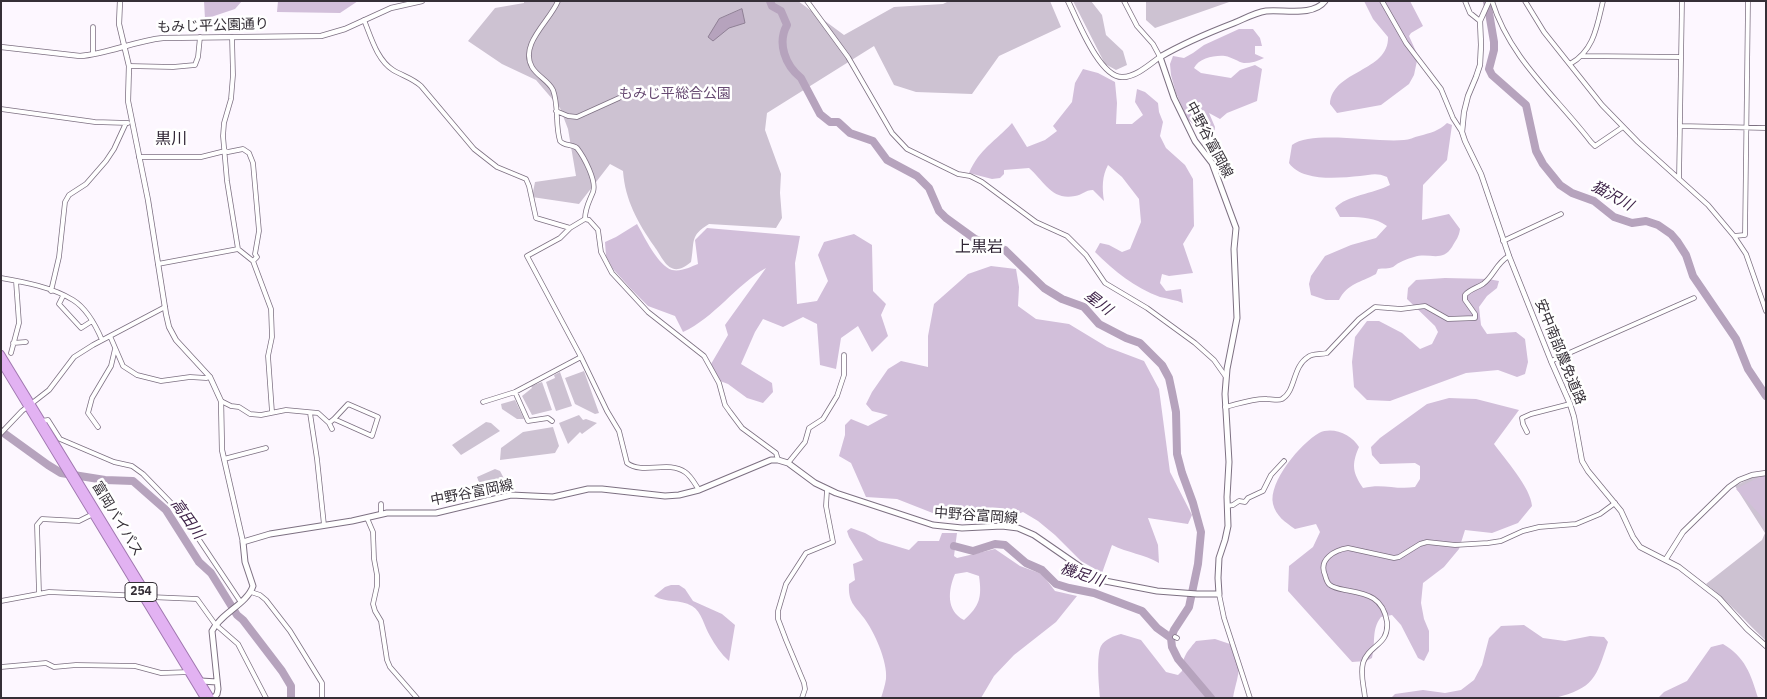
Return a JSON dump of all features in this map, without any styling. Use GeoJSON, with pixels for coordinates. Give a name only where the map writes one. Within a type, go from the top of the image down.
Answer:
{"type":"FeatureCollection","features":[{"type":"Feature","properties":{"kind":"highway","name":"富岡バイパス"},"geometry":{"type":"LineString","coordinates":[[1,354],[41,424],[86,492],[204,698]]}},
{"type":"Feature","properties":{"kind":"highway","name":"富岡バイパス"},"geometry":{"type":"LineString","coordinates":[[1,363],[30,406]]}},
{"type":"Feature","properties":{"kind":"highway","name":"富岡バイパス"},"geometry":{"type":"LineString","coordinates":[[41,424],[93,514],[212,698]]}},
{"type":"Feature","properties":{"kind":"main road"},"geometry":{"type":"LineString","coordinates":[[1160,57],[1182,44],[1248,16],[1265,11],[1312,9],[1320,7],[1325,1]]}},
{"type":"Feature","properties":{"kind":"main road","name":"中野谷富岡線"},"geometry":{"type":"LineString","coordinates":[[243,542],[270,534],[381,514],[396,512],[436,513],[511,496],[553,497],[588,489],[665,496],[687,494],[771,460],[778,460],[788,463],[827,490],[933,525],[962,528],[1002,526],[1018,528],[1034,535],[1089,573],[1105,581],[1149,589],[1197,594],[1219,594],[1219,564],[1227,533],[1226,506],[1229,468],[1225,407],[1226,376],[1237,312],[1234,249],[1236,228],[1212,163],[1195,141],[1172,92],[1160,57]]}},
{"type":"Feature","properties":{"kind":"main road"},"geometry":{"type":"LineString","coordinates":[[212,698],[218,691],[218,682],[212,631],[216,624],[251,592],[252,582],[245,562],[243,542]]}},
{"type":"Feature","properties":{"kind":"main road"},"geometry":{"type":"LineString","coordinates":[[201,681],[218,682]]}},
{"type":"Feature","properties":{"kind":"street"},"geometry":{"type":"LineString","coordinates":[[120,1],[118,24],[129,66],[128,101],[148,200],[169,327],[176,340],[210,377],[221,401],[221,436],[224,458],[243,542]]}},
{"type":"Feature","properties":{"kind":"street","name":"もみじ平公園通り"},"geometry":{"type":"LineString","coordinates":[[1,47],[69,56],[93,54],[144,40],[321,36],[345,29],[391,8],[422,1]]}},
{"type":"Feature","properties":{"kind":"street"},"geometry":{"type":"LineString","coordinates":[[558,1],[534,38],[529,53],[533,68],[553,91],[560,141],[577,148],[593,178],[594,186],[586,204],[585,219]]}},
{"type":"Feature","properties":{"kind":"street"},"geometry":{"type":"LineString","coordinates":[[807,1],[848,57],[892,133],[908,149],[958,174],[970,176],[982,182],[1036,222],[1067,236],[1086,255],[1105,283],[1147,308],[1195,343],[1214,360],[1226,376]]}},
{"type":"Feature","properties":{"kind":"street"},"geometry":{"type":"LineString","coordinates":[[1068,1],[1091,46],[1109,72],[1119,77],[1128,76],[1160,57],[1153,44],[1138,26],[1124,1]]}},
{"type":"Feature","properties":{"kind":"street"},"geometry":{"type":"LineString","coordinates":[[1382,1],[1406,43],[1441,89],[1453,118],[1462,132]]}},
{"type":"Feature","properties":{"kind":"street"},"geometry":{"type":"LineString","coordinates":[[1465,1],[1470,13],[1480,21]]}},
{"type":"Feature","properties":{"kind":"street"},"geometry":{"type":"LineString","coordinates":[[1462,132],[1468,96],[1480,65],[1480,21],[1490,1]]}},
{"type":"Feature","properties":{"kind":"street"},"geometry":{"type":"LineString","coordinates":[[1490,1],[1504,34],[1522,60],[1595,146],[1623,127]]}},
{"type":"Feature","properties":{"kind":"street"},"geometry":{"type":"LineString","coordinates":[[1525,1],[1544,32],[1602,105],[1623,127],[1716,213],[1734,236],[1746,254],[1766,311]]}},
{"type":"Feature","properties":{"kind":"street"},"geometry":{"type":"LineString","coordinates":[[1570,64],[1582,56],[1594,36],[1604,1]]}},
{"type":"Feature","properties":{"kind":"street"},"geometry":{"type":"LineString","coordinates":[[1679,179],[1682,1]]}},
{"type":"Feature","properties":{"kind":"street"},"geometry":{"type":"LineString","coordinates":[[1734,236],[1745,235],[1748,1]]}},
{"type":"Feature","properties":{"kind":"street"},"geometry":{"type":"LineString","coordinates":[[364,20],[385,63],[393,70],[414,80],[421,86],[474,149],[497,167],[526,180],[536,218],[570,228]]}},
{"type":"Feature","properties":{"kind":"street"},"geometry":{"type":"LineString","coordinates":[[93,54],[94,27]]}},
{"type":"Feature","properties":{"kind":"street"},"geometry":{"type":"LineString","coordinates":[[232,37],[233,74],[231,99],[224,123],[223,136],[227,182],[238,249],[253,261],[271,308],[272,337],[268,356],[272,412]]}},
{"type":"Feature","properties":{"kind":"street"},"geometry":{"type":"LineString","coordinates":[[129,66],[182,67],[194,65],[198,57],[200,38]]}},
{"type":"Feature","properties":{"kind":"street"},"geometry":{"type":"LineString","coordinates":[[1582,56],[1681,56]]}},
{"type":"Feature","properties":{"kind":"street"},"geometry":{"type":"LineString","coordinates":[[556,111],[568,116],[577,117],[619,98]]}},
{"type":"Feature","properties":{"kind":"street"},"geometry":{"type":"LineString","coordinates":[[1,109],[95,122],[132,122]]}},
{"type":"Feature","properties":{"kind":"street"},"geometry":{"type":"LineString","coordinates":[[52,291],[59,257],[65,202],[70,194],[86,184],[106,160],[114,149],[126,123]]}},
{"type":"Feature","properties":{"kind":"street"},"geometry":{"type":"LineString","coordinates":[[1680,126],[1766,128]]}},
{"type":"Feature","properties":{"kind":"street","name":"安中南部農免道路"},"geometry":{"type":"LineString","coordinates":[[1462,132],[1465,142],[1482,174],[1503,241],[1570,404],[1582,461],[1621,511],[1633,537],[1640,547],[1666,559],[1719,598],[1747,629],[1766,646]]}},
{"type":"Feature","properties":{"kind":"street"},"geometry":{"type":"LineString","coordinates":[[139,157],[201,157],[225,151],[243,149],[246,151],[251,157],[254,168],[254,190],[259,231],[255,254],[257,257],[253,261]]}},
{"type":"Feature","properties":{"kind":"street"},"geometry":{"type":"LineString","coordinates":[[1503,241],[1561,214]]}},
{"type":"Feature","properties":{"kind":"street"},"geometry":{"type":"LineString","coordinates":[[585,219],[570,228],[560,238],[527,256],[582,357],[607,411],[619,431],[627,463],[635,467],[678,469],[687,474],[699,490]]}},
{"type":"Feature","properties":{"kind":"street"},"geometry":{"type":"LineString","coordinates":[[585,219],[589,220],[598,230],[601,252],[612,273],[648,312],[704,356],[719,383],[725,405],[742,428],[776,453],[778,460]]}},
{"type":"Feature","properties":{"kind":"street"},"geometry":{"type":"LineString","coordinates":[[158,264],[238,249]]}},
{"type":"Feature","properties":{"kind":"street"},"geometry":{"type":"LineString","coordinates":[[1225,407],[1264,399],[1280,400],[1284,398],[1290,391],[1298,368],[1306,358],[1310,355],[1327,353],[1359,319],[1375,307],[1401,309],[1425,306],[1448,319],[1474,318],[1475,314],[1465,300],[1465,295],[1470,290],[1482,285],[1499,263],[1509,256]]}},
{"type":"Feature","properties":{"kind":"street"},"geometry":{"type":"LineString","coordinates":[[1,278],[52,291],[73,300],[92,320],[102,340]]}},
{"type":"Feature","properties":{"kind":"street"},"geometry":{"type":"LineString","coordinates":[[11,353],[19,323],[16,281]]}},
{"type":"Feature","properties":{"kind":"street"},"geometry":{"type":"LineString","coordinates":[[63,296],[58,304],[81,328],[92,320]]}},
{"type":"Feature","properties":{"kind":"street"},"geometry":{"type":"LineString","coordinates":[[1551,361],[1694,298]]}},
{"type":"Feature","properties":{"kind":"street"},"geometry":{"type":"LineString","coordinates":[[1,433],[17,416],[49,390],[74,357],[165,307]]}},
{"type":"Feature","properties":{"kind":"street"},"geometry":{"type":"LineString","coordinates":[[110,336],[123,366],[137,375],[161,381],[190,377],[210,377]]}},
{"type":"Feature","properties":{"kind":"street"},"geometry":{"type":"LineString","coordinates":[[14,343],[26,342]]}},
{"type":"Feature","properties":{"kind":"street"},"geometry":{"type":"LineString","coordinates":[[98,427],[88,414],[92,398],[111,366],[115,348]]}},
{"type":"Feature","properties":{"kind":"street"},"geometry":{"type":"LineString","coordinates":[[788,463],[805,442],[809,428],[823,420],[837,396],[844,376],[844,355]]}},
{"type":"Feature","properties":{"kind":"street"},"geometry":{"type":"LineString","coordinates":[[482,402],[515,392],[582,357]]}},
{"type":"Feature","properties":{"kind":"street"},"geometry":{"type":"LineString","coordinates":[[515,392],[528,421],[548,418],[552,421]]}},
{"type":"Feature","properties":{"kind":"street"},"geometry":{"type":"LineString","coordinates":[[221,401],[231,406],[239,406],[250,414],[261,415],[286,410],[318,413],[329,423],[332,429]]}},
{"type":"Feature","properties":{"kind":"street"},"geometry":{"type":"LineString","coordinates":[[329,423],[348,404],[378,417],[372,436],[334,419]]}},
{"type":"Feature","properties":{"kind":"street"},"geometry":{"type":"LineString","coordinates":[[1527,432],[1522,424],[1522,418],[1570,404]]}},
{"type":"Feature","properties":{"kind":"street"},"geometry":{"type":"LineString","coordinates":[[310,413],[324,525]]}},
{"type":"Feature","properties":{"kind":"street"},"geometry":{"type":"LineString","coordinates":[[41,424],[48,420],[60,439],[114,462],[132,466],[143,474],[188,523],[239,602]]}},
{"type":"Feature","properties":{"kind":"street"},"geometry":{"type":"LineString","coordinates":[[224,458],[266,448]]}},
{"type":"Feature","properties":{"kind":"street"},"geometry":{"type":"LineString","coordinates":[[1226,506],[1233,505],[1239,500],[1245,502],[1248,498],[1263,491],[1271,475],[1284,461]]}},
{"type":"Feature","properties":{"kind":"street"},"geometry":{"type":"LineString","coordinates":[[1666,559],[1683,532],[1729,487],[1739,480],[1752,475],[1766,473]]}},
{"type":"Feature","properties":{"kind":"street"},"geometry":{"type":"LineString","coordinates":[[802,698],[805,689],[804,683],[778,619],[778,611],[786,584],[806,553],[833,542],[825,502],[827,490]]}},
{"type":"Feature","properties":{"kind":"street"},"geometry":{"type":"LineString","coordinates":[[1365,698],[1362,684],[1363,664],[1367,656],[1384,639],[1387,632],[1386,621],[1380,603],[1374,598],[1331,586],[1323,570],[1324,563],[1328,557],[1341,549],[1348,548],[1394,558],[1427,542],[1470,545],[1501,541],[1539,527],[1577,524],[1600,514],[1615,503]]}},
{"type":"Feature","properties":{"kind":"street"},"geometry":{"type":"LineString","coordinates":[[381,504],[381,514]]}},
{"type":"Feature","properties":{"kind":"street"},"geometry":{"type":"LineString","coordinates":[[39,593],[37,525],[42,519],[79,521],[93,514]]}},
{"type":"Feature","properties":{"kind":"street"},"geometry":{"type":"LineString","coordinates":[[367,518],[373,532],[374,559],[377,575],[377,586],[373,604],[381,622],[387,660],[390,667],[417,698]]}},
{"type":"Feature","properties":{"kind":"street"},"geometry":{"type":"LineString","coordinates":[[1,601],[39,593],[65,592],[197,599],[216,624],[238,644],[266,698]]}},
{"type":"Feature","properties":{"kind":"street"},"geometry":{"type":"LineString","coordinates":[[251,592],[266,600],[290,631],[322,683],[322,698]]}},
{"type":"Feature","properties":{"kind":"street"},"geometry":{"type":"LineString","coordinates":[[1219,594],[1224,618],[1250,698]]}},
{"type":"Feature","properties":{"kind":"street"},"geometry":{"type":"LineString","coordinates":[[1,667],[46,663],[54,667],[76,665],[135,666],[161,673],[190,672]]}},
{"type":"Feature","properties":{"kind":"green space","name":"もみじ平総合公園"},"geometry":{"type":"Polygon","coordinates":[[[524,1],[798,1],[844,35],[894,7],[943,4],[949,1],[1050,1],[1061,27],[999,56],[972,94],[916,92],[894,85],[874,46],[767,113],[765,130],[781,174],[782,218],[776,228],[709,224],[698,232],[694,240],[691,262],[684,267],[673,269],[665,262],[638,220],[626,192],[623,171],[610,164],[579,204],[532,197],[535,182],[576,176],[568,129],[560,108],[536,80],[502,64],[468,41],[495,8],[524,3],[524,1]]]}},
{"type":"Feature","properties":{"kind":"green space"},"geometry":{"type":"Polygon","coordinates":[[[1073,1],[1091,1],[1102,15],[1106,35],[1123,51],[1127,65],[1116,70],[1105,64],[1073,1]]]}},
{"type":"Feature","properties":{"kind":"green space"},"geometry":{"type":"Polygon","coordinates":[[[1146,1],[1232,1],[1155,28],[1146,20],[1146,1]]]}},
{"type":"Feature","properties":{"kind":"green space"},"geometry":{"type":"Polygon","coordinates":[[[584,371],[599,413],[595,414],[575,404],[565,378],[584,371]]]}},
{"type":"Feature","properties":{"kind":"green space"},"geometry":{"type":"Polygon","coordinates":[[[560,372],[572,406],[556,411],[546,382],[555,378],[554,375],[560,372]]]}},
{"type":"Feature","properties":{"kind":"green space"},"geometry":{"type":"Polygon","coordinates":[[[542,382],[552,410],[532,415],[522,396],[532,388],[531,386],[542,382]]]}},
{"type":"Feature","properties":{"kind":"green space"},"geometry":{"type":"Polygon","coordinates":[[[515,400],[524,419],[517,419],[502,409],[501,404],[515,400]]]}},
{"type":"Feature","properties":{"kind":"green space"},"geometry":{"type":"Polygon","coordinates":[[[579,415],[583,420],[586,419],[597,423],[582,434],[580,432],[568,444],[559,423],[579,415]]]}},
{"type":"Feature","properties":{"kind":"green space"},"geometry":{"type":"Polygon","coordinates":[[[486,422],[491,423],[500,431],[461,455],[452,445],[486,422]]]}},
{"type":"Feature","properties":{"kind":"green space"},"geometry":{"type":"Polygon","coordinates":[[[553,427],[559,446],[555,453],[500,460],[501,448],[523,432],[553,427]]]}},
{"type":"Feature","properties":{"kind":"green space"},"geometry":{"type":"Polygon","coordinates":[[[495,469],[500,471],[509,488],[484,496],[477,477],[495,469]]]}},
{"type":"Feature","properties":{"kind":"green space"},"geometry":{"type":"Polygon","coordinates":[[[1766,475],[1766,641],[1706,584],[1762,540],[1765,533],[1735,486],[1751,478],[1766,475]]]}},
{"type":"Feature","properties":{"kind":"shaded area"},"geometry":{"type":"Polygon","coordinates":[[[204,1],[242,1],[235,9],[205,19],[204,1]]]}},
{"type":"Feature","properties":{"kind":"shaded area"},"geometry":{"type":"Polygon","coordinates":[[[278,1],[358,1],[340,13],[277,12],[278,1]]]}},
{"type":"Feature","properties":{"kind":"shaded area"},"geometry":{"type":"Polygon","coordinates":[[[1364,1],[1410,1],[1423,26],[1409,36],[1418,56],[1414,75],[1409,84],[1381,105],[1337,113],[1330,104],[1333,93],[1349,77],[1371,65],[1386,49],[1388,37],[1373,19],[1364,1]]]}},
{"type":"Feature","properties":{"kind":"shaded area"},"geometry":{"type":"Polygon","coordinates":[[[742,9],[745,23],[729,28],[713,41],[708,37],[719,19],[742,9]]]}},
{"type":"Feature","properties":{"kind":"shaded area"},"geometry":{"type":"Polygon","coordinates":[[[1239,29],[1253,29],[1260,38],[1262,46],[1255,46],[1255,54],[1264,58],[1255,62],[1244,63],[1225,56],[1217,56],[1203,60],[1194,68],[1201,73],[1231,78],[1240,70],[1255,65],[1262,69],[1257,101],[1227,113],[1220,119],[1209,113],[1215,127],[1214,135],[1225,155],[1220,157],[1211,141],[1187,119],[1176,93],[1170,64],[1173,56],[1184,58],[1204,45],[1239,29]]]}},
{"type":"Feature","properties":{"kind":"shaded area"},"geometry":{"type":"Polygon","coordinates":[[[1083,69],[1098,73],[1115,82],[1116,124],[1132,124],[1143,115],[1135,102],[1137,89],[1145,92],[1158,103],[1163,122],[1160,136],[1166,148],[1185,165],[1193,179],[1194,226],[1183,244],[1193,273],[1169,276],[1162,274],[1160,283],[1166,291],[1181,289],[1183,303],[1160,297],[1133,284],[1095,252],[1100,243],[1109,245],[1122,252],[1130,249],[1141,222],[1139,199],[1122,177],[1108,165],[1103,182],[1104,201],[1093,190],[1075,196],[1060,196],[1049,189],[1029,168],[1004,170],[1004,174],[1000,178],[992,179],[969,173],[983,151],[1012,123],[1027,147],[1045,140],[1057,131],[1053,126],[1072,102],[1075,83],[1083,69]]]}},
{"type":"Feature","properties":{"kind":"shaded area"},"geometry":{"type":"Polygon","coordinates":[[[1447,123],[1452,125],[1447,160],[1423,185],[1422,220],[1449,214],[1460,229],[1452,247],[1444,255],[1420,256],[1400,262],[1391,268],[1378,269],[1376,274],[1346,290],[1339,300],[1326,300],[1311,295],[1309,284],[1311,276],[1325,256],[1351,245],[1376,238],[1387,226],[1376,220],[1359,217],[1340,217],[1335,208],[1353,197],[1390,185],[1387,177],[1373,174],[1332,178],[1303,173],[1289,163],[1292,145],[1314,138],[1406,140],[1434,131],[1447,123]]]}},
{"type":"Feature","properties":{"kind":"shaded area"},"geometry":{"type":"Polygon","coordinates":[[[637,224],[657,257],[672,270],[685,269],[698,264],[695,240],[707,228],[800,236],[795,263],[797,304],[817,301],[828,281],[818,255],[824,242],[854,234],[872,245],[873,291],[886,304],[881,315],[888,336],[872,352],[858,326],[841,338],[836,369],[820,365],[817,324],[803,317],[783,327],[763,319],[741,364],[772,383],[773,392],[763,403],[747,398],[728,384],[720,381],[711,364],[728,335],[725,325],[766,268],[745,283],[705,318],[683,332],[675,316],[648,306],[613,269],[606,256],[605,242],[637,224]]]}},
{"type":"Feature","properties":{"kind":"shaded area"},"geometry":{"type":"Polygon","coordinates":[[[991,266],[1016,269],[1019,287],[1018,306],[1036,319],[1069,324],[1107,347],[1144,361],[1159,389],[1170,472],[1192,515],[1188,524],[1148,518],[1158,545],[1159,563],[1112,545],[1102,573],[1081,561],[1055,535],[1023,512],[989,525],[974,517],[953,521],[897,499],[866,497],[851,463],[839,456],[845,435],[845,425],[851,419],[868,426],[888,415],[872,411],[866,404],[888,369],[901,361],[928,367],[928,336],[934,304],[968,274],[991,266]]]}},
{"type":"Feature","properties":{"kind":"shaded area"},"geometry":{"type":"Polygon","coordinates":[[[1445,278],[1499,281],[1497,288],[1487,296],[1479,307],[1481,325],[1487,334],[1516,332],[1525,339],[1528,362],[1525,374],[1517,377],[1498,370],[1466,373],[1390,401],[1367,400],[1354,387],[1352,362],[1355,337],[1367,321],[1379,321],[1402,333],[1420,349],[1432,344],[1438,332],[1435,326],[1407,299],[1408,288],[1416,280],[1445,278]]]}},
{"type":"Feature","properties":{"kind":"shaded area"},"geometry":{"type":"Polygon","coordinates":[[[1449,398],[1476,399],[1519,410],[1494,444],[1522,482],[1531,499],[1532,506],[1518,523],[1492,533],[1465,530],[1459,549],[1444,567],[1423,583],[1421,603],[1424,619],[1429,631],[1429,651],[1424,661],[1418,658],[1401,625],[1392,615],[1381,617],[1378,622],[1372,658],[1366,661],[1352,662],[1288,591],[1289,566],[1313,547],[1320,532],[1316,524],[1295,529],[1281,518],[1273,504],[1276,485],[1287,464],[1304,445],[1319,433],[1336,431],[1347,435],[1359,447],[1354,469],[1363,488],[1377,486],[1415,487],[1420,479],[1420,466],[1415,463],[1380,464],[1372,455],[1371,447],[1380,438],[1427,404],[1449,398]]]}},
{"type":"Feature","properties":{"kind":"shaded area"},"geometry":{"type":"Polygon","coordinates":[[[1766,476],[1766,521],[1736,489],[1759,477],[1766,476]]]}},
{"type":"Feature","properties":{"kind":"shaded area"},"geometry":{"type":"Polygon","coordinates":[[[851,528],[879,541],[909,550],[918,541],[939,541],[942,533],[957,533],[954,556],[957,558],[995,549],[1020,566],[1042,574],[1055,591],[1077,596],[1056,622],[1014,655],[994,676],[981,698],[881,698],[886,679],[885,664],[880,647],[872,631],[851,599],[849,584],[855,580],[853,564],[863,560],[847,531],[851,528]],[[967,572],[955,574],[950,593],[951,606],[958,616],[964,620],[974,610],[979,601],[979,576],[967,572]]]}},
{"type":"Feature","properties":{"kind":"shaded area"},"geometry":{"type":"Polygon","coordinates":[[[679,585],[685,589],[693,601],[722,614],[735,625],[729,661],[714,643],[701,615],[692,606],[683,602],[663,600],[654,596],[665,587],[679,585]]]}},
{"type":"Feature","properties":{"kind":"shaded area"},"geometry":{"type":"Polygon","coordinates":[[[1524,625],[1543,638],[1565,641],[1590,636],[1604,637],[1608,642],[1600,665],[1592,680],[1578,690],[1555,698],[1391,698],[1395,694],[1423,690],[1445,693],[1461,690],[1474,680],[1482,665],[1489,638],[1501,626],[1524,625]]]}},
{"type":"Feature","properties":{"kind":"shaded area"},"geometry":{"type":"Polygon","coordinates":[[[1121,634],[1141,640],[1166,672],[1178,675],[1182,671],[1186,655],[1196,641],[1215,639],[1233,645],[1239,666],[1233,698],[1100,698],[1099,651],[1105,641],[1121,634]]]}},
{"type":"Feature","properties":{"kind":"shaded area"},"geometry":{"type":"Polygon","coordinates":[[[1723,644],[1742,660],[1753,681],[1758,698],[1658,698],[1664,692],[1687,681],[1711,647],[1723,644]]]}},
{"type":"Feature","properties":{"kind":"waterway","name":"星川"},"geometry":{"type":"LineString","coordinates":[[770,1],[772,6],[781,11],[787,25],[783,39],[784,53],[787,60],[795,73],[801,78],[820,114],[830,122],[838,122],[850,133],[873,141],[887,160],[917,176],[929,188],[939,211],[946,218],[975,239],[1005,250],[1044,288],[1062,299],[1084,307],[1099,324],[1140,343],[1162,365],[1169,378],[1176,412],[1177,454],[1201,532],[1198,564],[1189,607],[1174,630],[1171,638],[1172,647],[1178,659],[1211,698]]}},
{"type":"Feature","properties":{"kind":"waterway","name":"猫沢川"},"geometry":{"type":"LineString","coordinates":[[1487,1],[1494,42],[1489,69],[1492,75],[1526,105],[1536,151],[1543,164],[1560,185],[1572,193],[1594,201],[1614,217],[1632,223],[1646,221],[1658,225],[1671,234],[1686,255],[1693,276],[1736,339],[1748,369],[1766,396]]}},
{"type":"Feature","properties":{"kind":"waterway","name":"高田川"},"geometry":{"type":"LineString","coordinates":[[1,431],[61,473],[105,480],[133,481],[166,510],[199,562],[211,573],[237,615],[243,620],[282,671],[291,686],[291,698]]}},
{"type":"Feature","properties":{"kind":"waterway","name":"機足川"},"geometry":{"type":"LineString","coordinates":[[954,546],[973,551],[995,544],[1005,545],[1026,563],[1042,570],[1056,584],[1094,593],[1142,611],[1157,628],[1171,638]]}},
{"type":"Feature","properties":{"kind":"district","name":"黒川"},"geometry":{"type":"Point","coordinates":[171,139]}},
{"type":"Feature","properties":{"kind":"district","name":"上黒岩"},"geometry":{"type":"Point","coordinates":[979,247]}}]}
